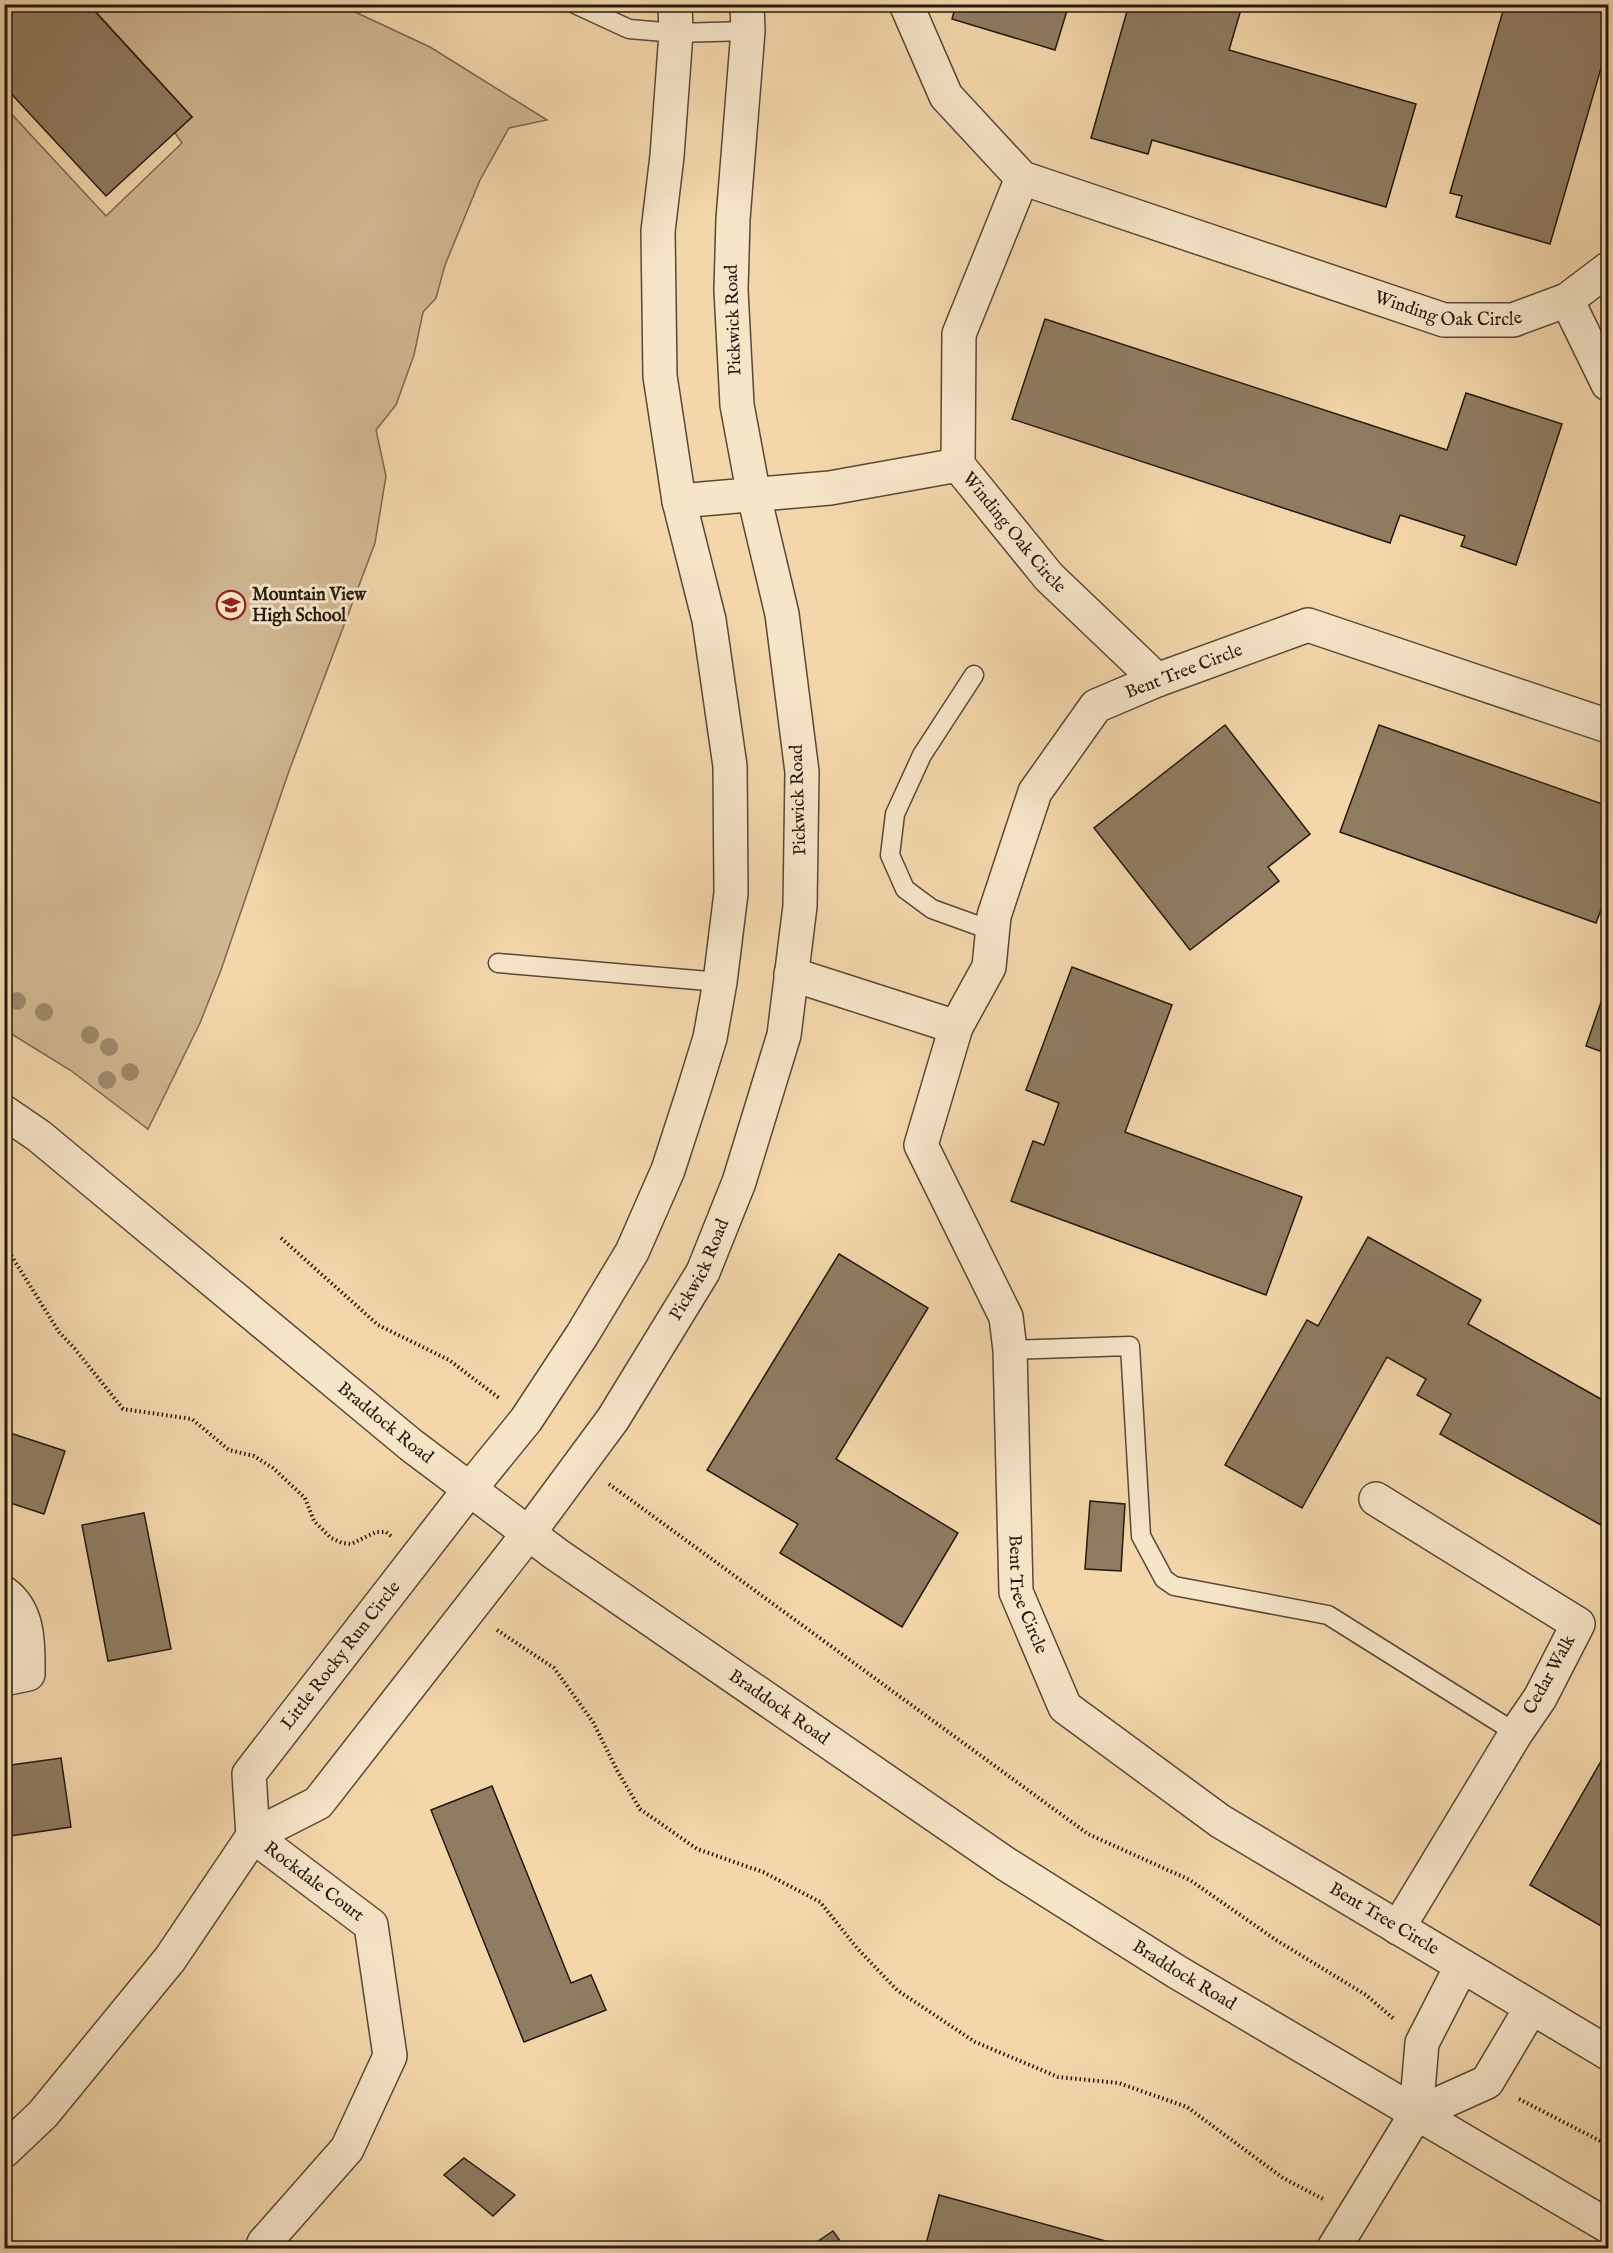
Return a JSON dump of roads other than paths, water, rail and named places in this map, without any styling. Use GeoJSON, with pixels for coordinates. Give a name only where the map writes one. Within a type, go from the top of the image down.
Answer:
{"type":"FeatureCollection","features":[{"type":"Feature","properties":{"kind":"street","name":"Winding Oak Circle"},"geometry":{"type":"LineString","coordinates":[[906,4],[946,96],[1022,178],[1444,320],[1513,320],[1567,300],[1608,268]]}},
{"type":"Feature","properties":{"kind":"street","name":"Pickwick Road"},"geometry":{"type":"LineString","coordinates":[[528,1534],[613,1419],[703,1272],[739,1182],[784,1035],[800,906],[802,772],[782,614],[754,496],[737,405],[731,290],[733,219],[747,18]]}},
{"type":"Feature","properties":{"kind":"street"},"geometry":{"type":"LineString","coordinates":[[469,1490],[526,1420],[582,1335],[632,1252],[668,1170],[710,1038],[720,982],[731,893],[730,766],[709,620],[679,501],[660,376],[658,231],[667,156],[676,19]]}},
{"type":"Feature","properties":{"kind":"street","name":"Winding Oak Circle"},"geometry":{"type":"LineString","coordinates":[[1022,178],[960,334],[958,465],[1049,577],[1156,680]]}},
{"type":"Feature","properties":{"kind":"street"},"geometry":{"type":"LineString","coordinates":[[1567,300],[1608,384]]}},
{"type":"Feature","properties":{"kind":"street"},"geometry":{"type":"LineString","coordinates":[[679,501],[830,488],[958,465]]}},
{"type":"Feature","properties":{"kind":"street","name":"Bent Tree Circle"},"geometry":{"type":"LineString","coordinates":[[1608,726],[1308,625],[1156,680],[1096,706],[1035,792],[994,916],[989,967],[956,1027],[921,1144],[1006,1317],[1011,1350],[1016,1592],[1065,1707],[1220,1821],[1608,2054]]}},
{"type":"Feature","properties":{"kind":"street"},"geometry":{"type":"LineString","coordinates":[[791,974],[956,1027]]}},
{"type":"Feature","properties":{"kind":"street","name":"Braddock Road"},"geometry":{"type":"LineString","coordinates":[[4,1112],[39,1136],[411,1445],[528,1534],[1006,1864],[1177,1972],[1608,2226]]}},
{"type":"Feature","properties":{"kind":"street","name":"Little Rocky Run Circle"},"geometry":{"type":"LineString","coordinates":[[253,1836],[249,1774],[469,1490]]}},
{"type":"Feature","properties":{"kind":"street","name":"Cedar Walk"},"geometry":{"type":"LineString","coordinates":[[1376,1498],[1578,1624],[1540,1698],[1516,1733],[1398,1928]]}},
{"type":"Feature","properties":{"kind":"street"},"geometry":{"type":"LineString","coordinates":[[4,2151],[43,2114],[170,1959],[253,1836],[318,1803],[528,1534]]}},
{"type":"Feature","properties":{"kind":"street"},"geometry":{"type":"LineString","coordinates":[[4,1593],[14,1600],[28,1631],[28,1674],[4,1679]]}},
{"type":"Feature","properties":{"kind":"street","name":"Rockdale Court"},"geometry":{"type":"LineString","coordinates":[[253,1836],[371,1925],[390,2056],[347,2149],[262,2248]]}},
{"type":"Feature","properties":{"kind":"street"},"geometry":{"type":"LineString","coordinates":[[1334,2248],[1416,2114],[1422,2043],[1461,1966]]}},
{"type":"Feature","properties":{"kind":"street"},"geometry":{"type":"LineString","coordinates":[[1416,2114],[1487,2082],[1531,2008]]}},
{"type":"Feature","properties":{"kind":"lane"},"geometry":{"type":"LineString","coordinates":[[575,4],[629,29],[676,19],[747,18]]}},
{"type":"Feature","properties":{"kind":"lane"},"geometry":{"type":"LineString","coordinates":[[974,675],[922,755],[895,814],[890,855],[905,889],[932,909],[993,931]]}},
{"type":"Feature","properties":{"kind":"lane"},"geometry":{"type":"LineString","coordinates":[[498,963],[720,982]]}},
{"type":"Feature","properties":{"kind":"lane"},"geometry":{"type":"LineString","coordinates":[[1011,1350],[1130,1346],[1141,1536],[1164,1579],[1174,1586],[1328,1615],[1516,1733]]}},
{"type":"Feature","properties":{"kind":"place","name":"Mountain View High School"},"geometry":{"type":"Point","coordinates":[231,605]}}]}
